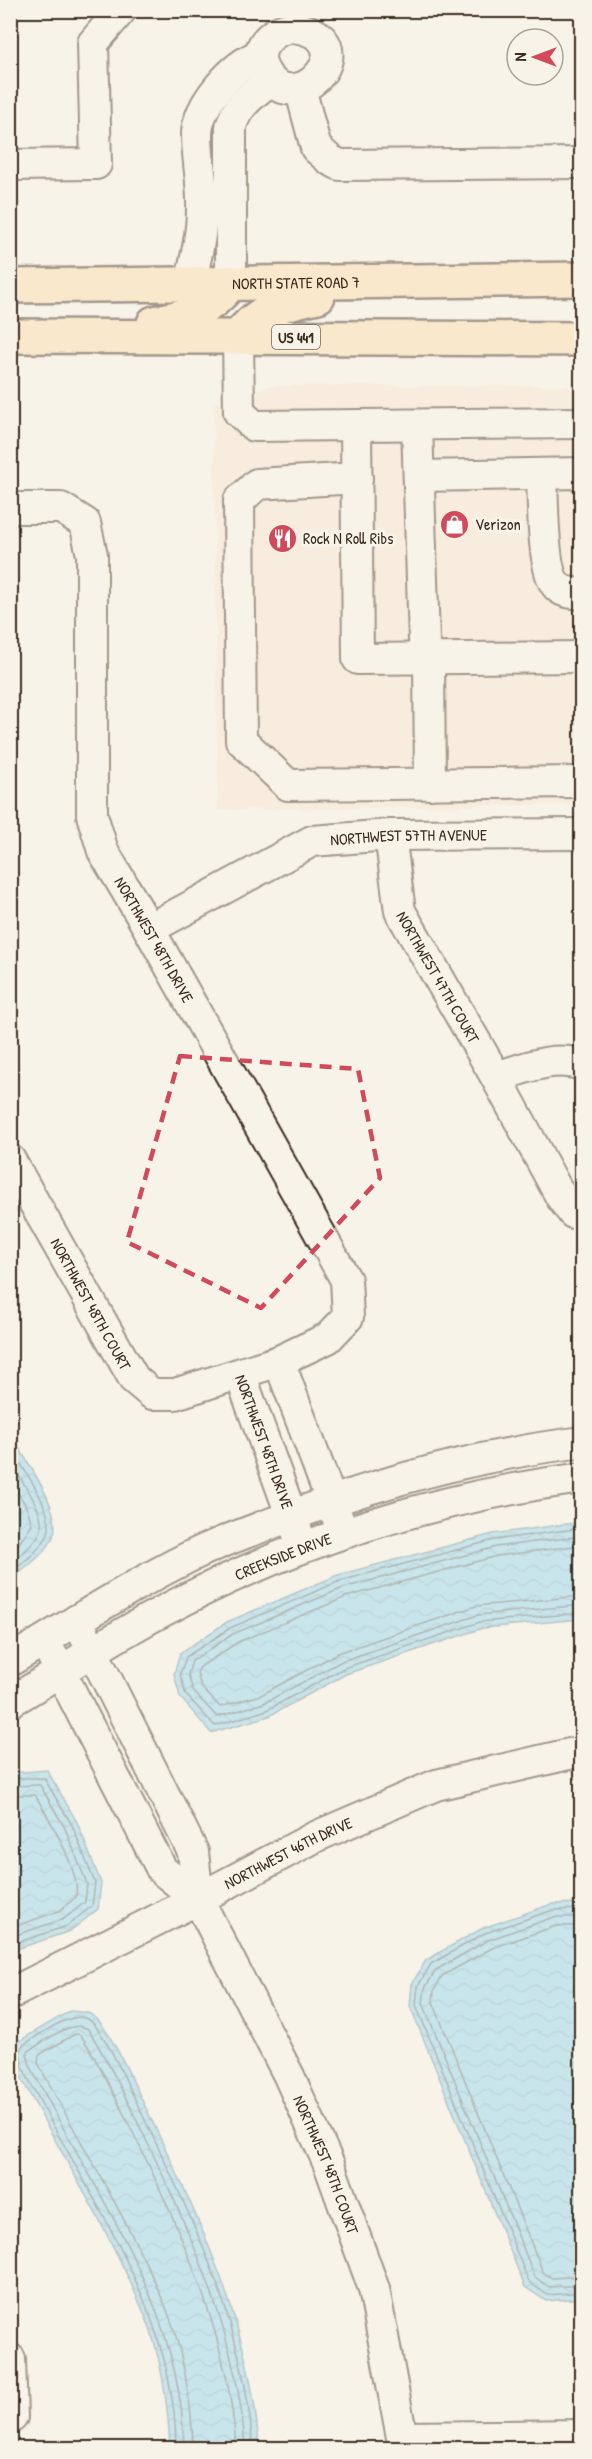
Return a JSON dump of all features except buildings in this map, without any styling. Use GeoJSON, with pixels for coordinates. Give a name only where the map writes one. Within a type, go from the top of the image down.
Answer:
{"type":"FeatureCollection","features":[{"type":"Feature","properties":{"kind":"main road","name":"NORTH STATE ROAD 7"},"geometry":{"type":"LineString","coordinates":[[10,286],[582,279]]}},
{"type":"Feature","properties":{"kind":"main road"},"geometry":{"type":"LineString","coordinates":[[238,337],[247,323],[276,305],[378,282]]}},
{"type":"Feature","properties":{"kind":"main road"},"geometry":{"type":"LineString","coordinates":[[96,336],[196,314],[221,296],[231,284]]}},
{"type":"Feature","properties":{"kind":"main road","name":"US 441"},"geometry":{"type":"LineString","coordinates":[[10,336],[582,339]]}},
{"type":"Feature","properties":{"kind":"street"},"geometry":{"type":"LineString","coordinates":[[10,165],[96,164],[93,44],[109,18]]}},
{"type":"Feature","properties":{"kind":"street"},"geometry":{"type":"LineString","coordinates":[[190,284],[201,242],[202,206],[197,132],[205,108],[222,83],[246,60],[265,67],[288,88],[300,88],[312,84],[327,66],[328,54],[316,34],[284,19],[263,44],[265,67],[234,117],[231,127],[231,284]]}},
{"type":"Feature","properties":{"kind":"street"},"geometry":{"type":"LineString","coordinates":[[300,88],[316,148],[340,165],[582,163]]}},
{"type":"Feature","properties":{"kind":"street"},"geometry":{"type":"LineString","coordinates":[[205,108],[231,127]]}},
{"type":"Feature","properties":{"kind":"street"},"geometry":{"type":"LineString","coordinates":[[238,337],[238,412],[254,426],[582,423]]}},
{"type":"Feature","properties":{"kind":"street"},"geometry":{"type":"LineString","coordinates":[[417,425],[424,641],[429,658],[430,784]]}},
{"type":"Feature","properties":{"kind":"street"},"geometry":{"type":"LineString","coordinates":[[356,426],[357,658],[582,657]]}},
{"type":"Feature","properties":{"kind":"street"},"geometry":{"type":"LineString","coordinates":[[419,476],[582,473]]}},
{"type":"Feature","properties":{"kind":"street"},"geometry":{"type":"LineString","coordinates":[[542,474],[547,566],[555,585],[566,592],[582,594]]}},
{"type":"Feature","properties":{"kind":"street"},"geometry":{"type":"LineString","coordinates":[[357,478],[257,484],[239,501],[241,740],[288,785],[582,782]]}},
{"type":"Feature","properties":{"kind":"street","name":"NORTHWEST 48TH DRIVE"},"geometry":{"type":"LineString","coordinates":[[10,508],[61,508],[85,523],[92,555],[92,815],[103,851],[346,1280],[348,1317],[328,1338],[279,1361],[240,1374],[303,1548]]}},
{"type":"Feature","properties":{"kind":"street","name":"NORTHWEST 57TH AVENUE"},"geometry":{"type":"LineString","coordinates":[[149,929],[312,841],[390,836],[582,834]]}},
{"type":"Feature","properties":{"kind":"street","name":"NORTHWEST 47TH COURT"},"geometry":{"type":"LineString","coordinates":[[390,836],[400,911],[496,1077],[561,1197],[573,1213],[582,1214]]}},
{"type":"Feature","properties":{"kind":"street"},"geometry":{"type":"LineString","coordinates":[[496,1077],[545,1062],[573,1062],[582,1065]]}},
{"type":"Feature","properties":{"kind":"street","name":"NORTHWEST 48TH COURT"},"geometry":{"type":"LineString","coordinates":[[10,1160],[134,1379],[152,1395],[175,1395],[240,1374]]}},
{"type":"Feature","properties":{"kind":"street"},"geometry":{"type":"LineString","coordinates":[[279,1361],[343,1534]]}},
{"type":"Feature","properties":{"kind":"street"},"geometry":{"type":"LineString","coordinates":[[10,1661],[77,1620],[192,1556],[331,1500],[400,1478],[483,1458],[582,1442]]}},
{"type":"Feature","properties":{"kind":"street","name":"CREEKSIDE DRIVE"},"geometry":{"type":"LineString","coordinates":[[10,1702],[162,1611],[209,1588],[303,1548],[396,1516],[462,1499],[523,1485],[582,1478]]}},
{"type":"Feature","properties":{"kind":"street","name":"NORTHWEST 48TH COURT"},"geometry":{"type":"LineString","coordinates":[[77,1620],[193,1852],[198,1899],[289,2076],[330,2167],[374,2289],[403,2443]]}},
{"type":"Feature","properties":{"kind":"street","name":"NORTHWEST 48TH COURT"},"geometry":{"type":"LineString","coordinates":[[45,1640],[162,1870],[198,1899]]}},
{"type":"Feature","properties":{"kind":"street","name":"NORTHWEST 46TH DRIVE"},"geometry":{"type":"LineString","coordinates":[[10,1994],[315,1837],[436,1785],[582,1751]]}},
{"type":"Feature","properties":{"kind":"street"},"geometry":{"type":"LineString","coordinates":[[10,2359],[12,2417]]}},
{"type":"Feature","properties":{"kind":"street"},"geometry":{"type":"LineString","coordinates":[[403,2443],[582,2435]]}},
{"type":"Feature","properties":{"kind":"highlighted area"},"geometry":{"type":"Polygon","coordinates":[[[180,1056],[358,1069],[380,1178],[261,1308],[127,1242],[180,1056]]]}},
{"type":"Feature","properties":{"kind":"shaded area"},"geometry":{"type":"Polygon","coordinates":[[[270,386],[581,386],[581,804],[218,810],[214,404],[270,386]]]}},
{"type":"Feature","properties":{"kind":"water"},"geometry":{"type":"Polygon","coordinates":[[[11,1434],[41,1484],[53,1513],[55,1526],[53,1537],[46,1549],[11,1580],[11,1434]]]}},
{"type":"Feature","properties":{"kind":"water"},"geometry":{"type":"Polygon","coordinates":[[[581,1522],[581,1619],[483,1628],[346,1674],[269,1716],[211,1733],[180,1697],[174,1674],[180,1653],[227,1622],[338,1575],[493,1534],[581,1522]]]}},
{"type":"Feature","properties":{"kind":"water"},"geometry":{"type":"Polygon","coordinates":[[[47,1770],[77,1822],[101,1883],[98,1909],[70,1931],[11,1951],[11,1773],[47,1770]]]}},
{"type":"Feature","properties":{"kind":"water"},"geometry":{"type":"Polygon","coordinates":[[[581,1903],[581,2298],[546,2301],[525,2287],[410,2006],[412,1984],[426,1960],[483,1928],[552,1904],[581,1903]]]}},
{"type":"Feature","properties":{"kind":"water"},"geometry":{"type":"Polygon","coordinates":[[[70,2011],[92,2015],[107,2033],[121,2056],[182,2183],[218,2269],[233,2313],[254,2402],[259,2448],[170,2448],[163,2382],[146,2318],[101,2224],[17,2070],[13,2052],[19,2041],[70,2011]]]}},
{"type":"Feature","properties":{"kind":"place","name":"Verizon"},"geometry":{"type":"Point","coordinates":[454,524]}},
{"type":"Feature","properties":{"kind":"place","name":"Rock N Roll Ribs"},"geometry":{"type":"Point","coordinates":[282,538]}}]}
